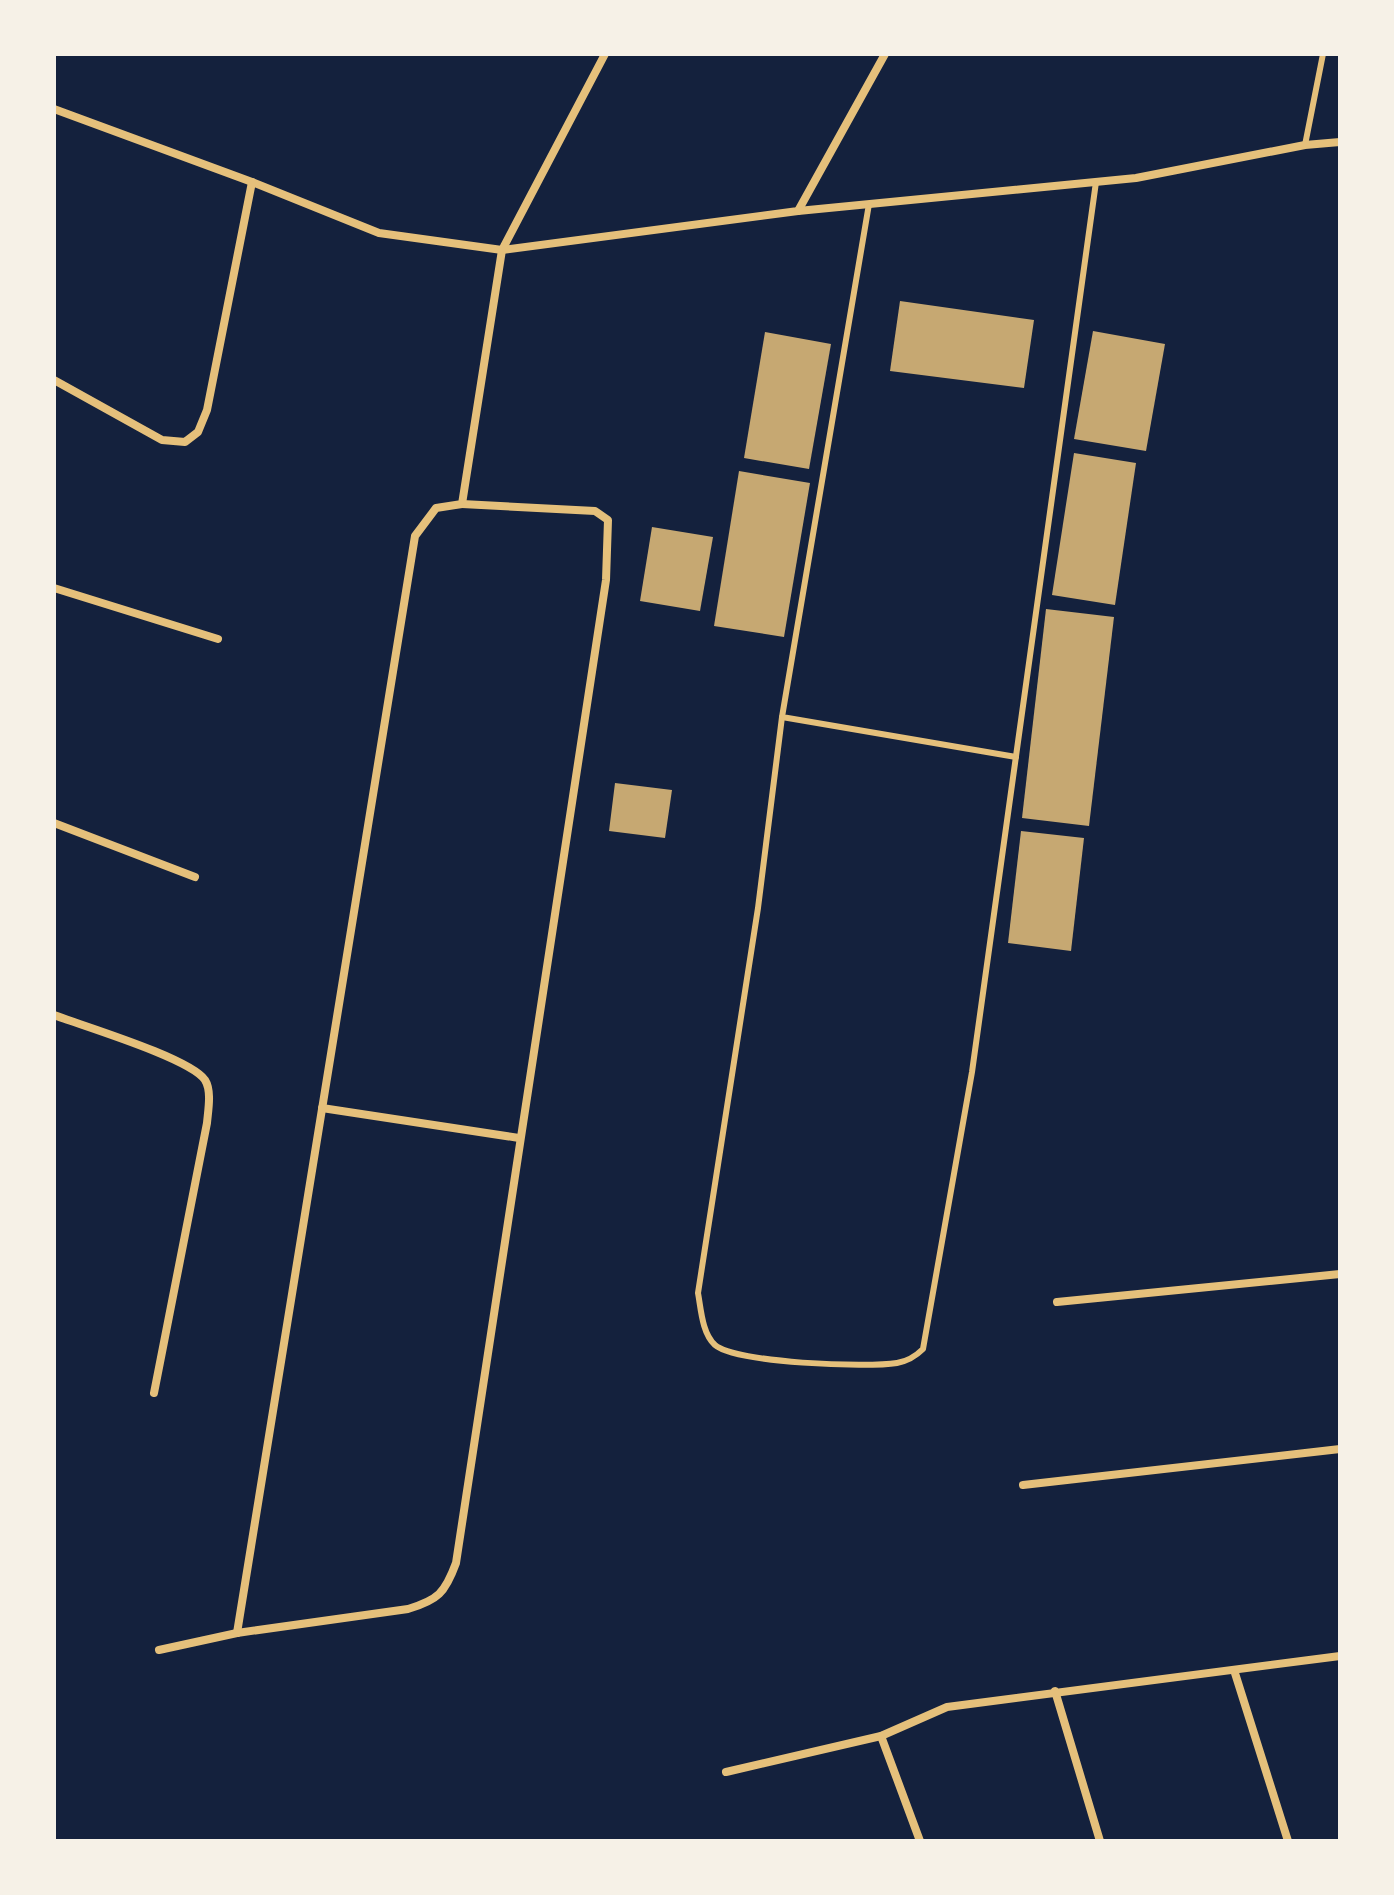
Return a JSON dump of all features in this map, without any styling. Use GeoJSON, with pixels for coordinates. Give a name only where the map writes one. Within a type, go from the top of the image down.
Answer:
{"type":"FeatureCollection","features":[{"type":"Feature","properties":{"kind":"street"},"geometry":{"type":"LineString","coordinates":[[462,504],[502,250],[605,54]]}},
{"type":"Feature","properties":{"kind":"street"},"geometry":{"type":"LineString","coordinates":[[798,211],[885,54]]}},
{"type":"Feature","properties":{"kind":"street"},"geometry":{"type":"LineString","coordinates":[[54,109],[379,233],[502,250],[798,211],[1136,178],[1305,145],[1340,142]]}},
{"type":"Feature","properties":{"kind":"street"},"geometry":{"type":"LineString","coordinates":[[54,380],[162,440],[185,442],[198,432],[207,410],[252,182]]}},
{"type":"Feature","properties":{"kind":"street"},"geometry":{"type":"LineString","coordinates":[[159,1650],[237,1633],[408,1609],[434,1601],[449,1582],[456,1563],[606,580],[608,520],[595,511],[462,504],[436,508],[415,536],[237,1633]]}},
{"type":"Feature","properties":{"kind":"street"},"geometry":{"type":"LineString","coordinates":[[54,588],[218,639]]}},
{"type":"Feature","properties":{"kind":"street"},"geometry":{"type":"LineString","coordinates":[[54,823],[195,877]]}},
{"type":"Feature","properties":{"kind":"street"},"geometry":{"type":"LineString","coordinates":[[54,1015],[185,1064],[204,1079],[208,1090],[207,1123],[154,1393]]}},
{"type":"Feature","properties":{"kind":"street"},"geometry":{"type":"LineString","coordinates":[[322,1108],[519,1138]]}},
{"type":"Feature","properties":{"kind":"street"},"geometry":{"type":"LineString","coordinates":[[1057,1302],[1340,1274]]}},
{"type":"Feature","properties":{"kind":"street"},"geometry":{"type":"LineString","coordinates":[[1023,1485],[1340,1449]]}},
{"type":"Feature","properties":{"kind":"street"},"geometry":{"type":"LineString","coordinates":[[726,1772],[881,1736],[947,1707],[1340,1656]]}},
{"type":"Feature","properties":{"kind":"street"},"geometry":{"type":"LineString","coordinates":[[1234,1670],[1288,1841]]}},
{"type":"Feature","properties":{"kind":"street"},"geometry":{"type":"LineString","coordinates":[[1055,1691],[1100,1841]]}},
{"type":"Feature","properties":{"kind":"street"},"geometry":{"type":"LineString","coordinates":[[881,1736],[920,1841]]}},
{"type":"Feature","properties":{"kind":"lane"},"geometry":{"type":"LineString","coordinates":[[1305,145],[1323,54]]}},
{"type":"Feature","properties":{"kind":"lane"},"geometry":{"type":"LineString","coordinates":[[869,204],[782,717],[758,908],[698,1293],[707,1334],[716,1346],[737,1355],[786,1362],[896,1364],[914,1358],[923,1349],[972,1072],[1096,182]]}},
{"type":"Feature","properties":{"kind":"lane"},"geometry":{"type":"LineString","coordinates":[[782,717],[1016,757]]}},
{"type":"Feature","properties":{"kind":"building"},"geometry":{"type":"Polygon","coordinates":[[[900,301],[1034,320],[1024,388],[890,371],[900,301]]]}},
{"type":"Feature","properties":{"kind":"building"},"geometry":{"type":"Polygon","coordinates":[[[1093,331],[1165,344],[1146,451],[1074,439],[1093,331]]]}},
{"type":"Feature","properties":{"kind":"building"},"geometry":{"type":"Polygon","coordinates":[[[765,332],[831,344],[809,469],[744,458],[765,332]]]}},
{"type":"Feature","properties":{"kind":"building"},"geometry":{"type":"Polygon","coordinates":[[[1074,453],[1136,463],[1115,605],[1052,595],[1074,453]]]}},
{"type":"Feature","properties":{"kind":"building"},"geometry":{"type":"Polygon","coordinates":[[[739,471],[810,483],[784,637],[714,626],[739,471]]]}},
{"type":"Feature","properties":{"kind":"building"},"geometry":{"type":"Polygon","coordinates":[[[652,527],[713,537],[700,611],[640,601],[652,527]]]}},
{"type":"Feature","properties":{"kind":"building"},"geometry":{"type":"Polygon","coordinates":[[[1046,609],[1114,617],[1089,826],[1022,818],[1046,609]]]}},
{"type":"Feature","properties":{"kind":"building"},"geometry":{"type":"Polygon","coordinates":[[[615,783],[672,790],[665,838],[609,831],[615,783]]]}},
{"type":"Feature","properties":{"kind":"building"},"geometry":{"type":"Polygon","coordinates":[[[1021,831],[1084,838],[1071,951],[1008,943],[1021,831]]]}}]}
